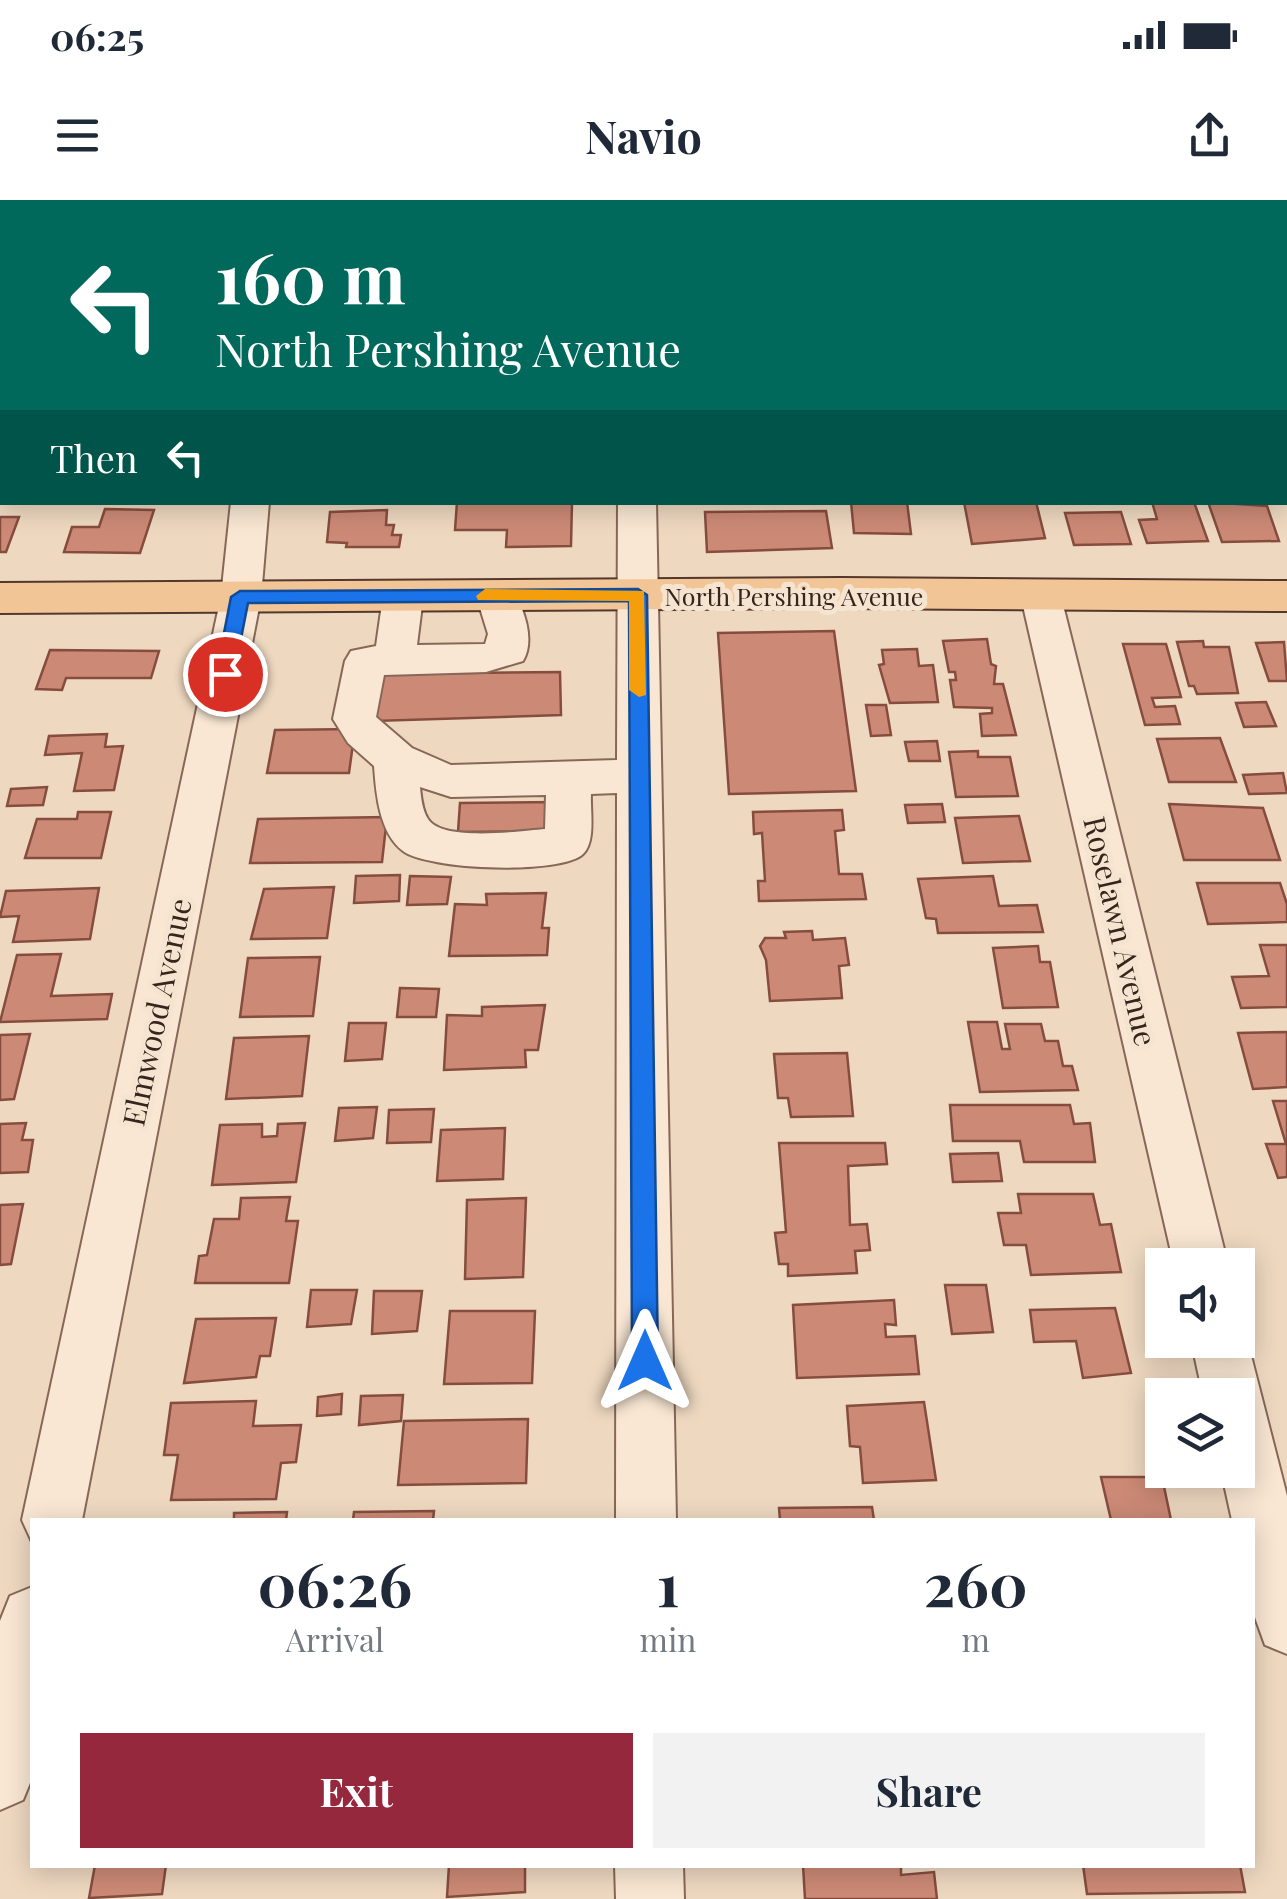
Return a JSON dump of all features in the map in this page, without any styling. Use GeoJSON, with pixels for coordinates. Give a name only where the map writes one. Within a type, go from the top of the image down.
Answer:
{"type":"FeatureCollection","features":[{"type":"Feature","properties":{"kind":"main road","name":"North Pershing Avenue"},"geometry":{"type":"LineString","coordinates":[[0,598],[1287,596]]}},
{"type":"Feature","properties":{"kind":"street","name":"Elmwood Avenue"},"geometry":{"type":"LineString","coordinates":[[52,1518],[240,597],[250,505]]}},
{"type":"Feature","properties":{"kind":"street"},"geometry":{"type":"LineString","coordinates":[[637,505],[646,1518]]}},
{"type":"Feature","properties":{"kind":"street"},"geometry":{"type":"LineString","coordinates":[[395,660],[403,596]]}},
{"type":"Feature","properties":{"kind":"street"},"geometry":{"type":"LineString","coordinates":[[496,596],[508,634],[508,651],[486,658],[366,660],[354,719],[365,737],[394,759],[451,780],[569,799],[640,820]]}},
{"type":"Feature","properties":{"kind":"street","name":"Roselawn Avenue"},"geometry":{"type":"LineString","coordinates":[[1042,597],[1197,1248]]}},
{"type":"Feature","properties":{"kind":"street"},"geometry":{"type":"LineString","coordinates":[[394,759],[403,810],[420,840],[444,849],[558,846],[566,842],[569,799]]}},
{"type":"Feature","properties":{"kind":"street"},"geometry":{"type":"LineString","coordinates":[[569,799],[640,776]]}},
{"type":"Feature","properties":{"kind":"street"},"geometry":{"type":"LineString","coordinates":[[1255,1488],[1287,1623]]}},
{"type":"Feature","properties":{"kind":"street"},"geometry":{"type":"LineString","coordinates":[[0,1777],[30,1628]]}},
{"type":"Feature","properties":{"kind":"street"},"geometry":{"type":"LineString","coordinates":[[650,1868],[650,1899]]}},
{"type":"Feature","properties":{"kind":"building"},"geometry":{"type":"Polygon","coordinates":[[[457,505],[572,505],[571,546],[506,547],[507,530],[455,530],[457,505]]]}},
{"type":"Feature","properties":{"kind":"building"},"geometry":{"type":"Polygon","coordinates":[[[851,505],[907,505],[911,534],[854,533],[851,505]]]}},
{"type":"Feature","properties":{"kind":"building"},"geometry":{"type":"Polygon","coordinates":[[[965,505],[1037,505],[1045,538],[972,544],[965,505]]]}},
{"type":"Feature","properties":{"kind":"building"},"geometry":{"type":"Polygon","coordinates":[[[1153,505],[1195,505],[1208,541],[1147,543],[1139,520],[1157,519],[1153,505]]]}},
{"type":"Feature","properties":{"kind":"building"},"geometry":{"type":"Polygon","coordinates":[[[1209,505],[1267,506],[1279,541],[1222,542],[1209,505]]]}},
{"type":"Feature","properties":{"kind":"building"},"geometry":{"type":"Polygon","coordinates":[[[105,509],[154,510],[140,553],[64,552],[72,527],[99,527],[105,509]]]}},
{"type":"Feature","properties":{"kind":"building"},"geometry":{"type":"Polygon","coordinates":[[[387,510],[386,525],[394,525],[392,535],[401,535],[399,547],[346,547],[347,543],[327,542],[330,512],[387,510]]]}},
{"type":"Feature","properties":{"kind":"building"},"geometry":{"type":"Polygon","coordinates":[[[826,511],[832,548],[707,552],[705,512],[826,511]]]}},
{"type":"Feature","properties":{"kind":"building"},"geometry":{"type":"Polygon","coordinates":[[[1121,512],[1131,544],[1074,545],[1065,513],[1121,512]]]}},
{"type":"Feature","properties":{"kind":"building"},"geometry":{"type":"Polygon","coordinates":[[[0,517],[19,517],[6,552],[0,552],[0,517]]]}},
{"type":"Feature","properties":{"kind":"building"},"geometry":{"type":"Polygon","coordinates":[[[834,631],[856,791],[729,794],[718,633],[834,631]]]}},
{"type":"Feature","properties":{"kind":"building"},"geometry":{"type":"Polygon","coordinates":[[[987,639],[991,664],[996,666],[994,684],[1003,684],[1016,735],[982,736],[980,714],[992,713],[992,708],[954,707],[950,680],[956,680],[955,672],[949,672],[943,641],[987,639]]]}},
{"type":"Feature","properties":{"kind":"building"},"geometry":{"type":"Polygon","coordinates":[[[1203,641],[1204,647],[1229,647],[1238,693],[1197,694],[1194,686],[1189,686],[1177,642],[1203,641]]]}},
{"type":"Feature","properties":{"kind":"building"},"geometry":{"type":"Polygon","coordinates":[[[1284,642],[1287,681],[1269,681],[1256,643],[1284,642]]]}},
{"type":"Feature","properties":{"kind":"building"},"geometry":{"type":"Polygon","coordinates":[[[1123,644],[1166,644],[1181,697],[1152,698],[1155,707],[1175,706],[1180,724],[1145,725],[1123,644]]]}},
{"type":"Feature","properties":{"kind":"building"},"geometry":{"type":"Polygon","coordinates":[[[917,649],[919,666],[933,665],[938,702],[890,703],[879,665],[884,664],[882,650],[917,649]]]}},
{"type":"Feature","properties":{"kind":"building"},"geometry":{"type":"Polygon","coordinates":[[[50,650],[159,651],[151,678],[66,678],[62,690],[36,689],[50,650]]]}},
{"type":"Feature","properties":{"kind":"building"},"geometry":{"type":"Polygon","coordinates":[[[560,672],[561,715],[374,721],[378,674],[560,672]]]}},
{"type":"Feature","properties":{"kind":"building"},"geometry":{"type":"Polygon","coordinates":[[[1266,702],[1276,726],[1244,727],[1236,703],[1266,702]]]}},
{"type":"Feature","properties":{"kind":"building"},"geometry":{"type":"Polygon","coordinates":[[[866,705],[886,705],[891,735],[871,736],[866,705]]]}},
{"type":"Feature","properties":{"kind":"building"},"geometry":{"type":"Polygon","coordinates":[[[355,729],[349,773],[267,773],[275,730],[355,729]]]}},
{"type":"Feature","properties":{"kind":"building"},"geometry":{"type":"Polygon","coordinates":[[[107,734],[105,747],[123,746],[114,790],[74,791],[82,753],[45,755],[49,736],[107,734]]]}},
{"type":"Feature","properties":{"kind":"building"},"geometry":{"type":"Polygon","coordinates":[[[1220,738],[1236,782],[1169,782],[1157,739],[1220,738]]]}},
{"type":"Feature","properties":{"kind":"building"},"geometry":{"type":"Polygon","coordinates":[[[937,741],[940,761],[909,761],[905,742],[937,741]]]}},
{"type":"Feature","properties":{"kind":"building"},"geometry":{"type":"Polygon","coordinates":[[[978,751],[978,757],[1010,757],[1018,796],[956,797],[949,752],[978,751]]]}},
{"type":"Feature","properties":{"kind":"building"},"geometry":{"type":"Polygon","coordinates":[[[1283,773],[1287,793],[1249,794],[1243,775],[1283,773]]]}},
{"type":"Feature","properties":{"kind":"building"},"geometry":{"type":"Polygon","coordinates":[[[47,787],[43,805],[7,806],[11,789],[47,787]]]}},
{"type":"Feature","properties":{"kind":"building"},"geometry":{"type":"Polygon","coordinates":[[[556,802],[555,831],[458,832],[460,803],[556,802]]]}},
{"type":"Feature","properties":{"kind":"building"},"geometry":{"type":"Polygon","coordinates":[[[942,804],[945,822],[908,823],[905,805],[942,804]]]}},
{"type":"Feature","properties":{"kind":"building"},"geometry":{"type":"Polygon","coordinates":[[[1169,804],[1263,808],[1280,860],[1184,860],[1169,804]]]}},
{"type":"Feature","properties":{"kind":"building"},"geometry":{"type":"Polygon","coordinates":[[[842,810],[844,830],[835,831],[839,874],[862,874],[866,899],[759,901],[758,881],[765,881],[762,833],[754,834],[753,812],[842,810]]]}},
{"type":"Feature","properties":{"kind":"building"},"geometry":{"type":"Polygon","coordinates":[[[78,812],[111,812],[101,858],[25,858],[37,819],[77,819],[78,812]]]}},
{"type":"Feature","properties":{"kind":"building"},"geometry":{"type":"Polygon","coordinates":[[[1019,816],[1030,861],[963,863],[955,818],[1019,816]]]}},
{"type":"Feature","properties":{"kind":"building"},"geometry":{"type":"Polygon","coordinates":[[[387,817],[382,862],[250,863],[258,819],[387,817]]]}},
{"type":"Feature","properties":{"kind":"building"},"geometry":{"type":"Polygon","coordinates":[[[400,875],[399,901],[354,903],[356,876],[400,875]]]}},
{"type":"Feature","properties":{"kind":"building"},"geometry":{"type":"Polygon","coordinates":[[[410,876],[451,877],[447,904],[407,905],[410,876]]]}},
{"type":"Feature","properties":{"kind":"building"},"geometry":{"type":"Polygon","coordinates":[[[993,876],[999,906],[1037,905],[1043,932],[938,933],[936,919],[926,918],[918,879],[993,876]]]}},
{"type":"Feature","properties":{"kind":"building"},"geometry":{"type":"Polygon","coordinates":[[[1197,883],[1280,883],[1287,904],[1287,922],[1208,924],[1197,883]]]}},
{"type":"Feature","properties":{"kind":"building"},"geometry":{"type":"Polygon","coordinates":[[[334,887],[327,938],[251,939],[264,889],[334,887]]]}},
{"type":"Feature","properties":{"kind":"building"},"geometry":{"type":"Polygon","coordinates":[[[99,888],[90,939],[13,942],[19,916],[0,917],[6,891],[99,888]]]}},
{"type":"Feature","properties":{"kind":"building"},"geometry":{"type":"Polygon","coordinates":[[[546,893],[542,928],[549,928],[547,955],[449,956],[455,904],[487,905],[486,894],[546,893]]]}},
{"type":"Feature","properties":{"kind":"building"},"geometry":{"type":"Polygon","coordinates":[[[812,931],[813,940],[845,938],[849,965],[839,966],[842,998],[770,1001],[766,960],[760,946],[765,938],[786,938],[784,932],[812,931]]]}},
{"type":"Feature","properties":{"kind":"building"},"geometry":{"type":"Polygon","coordinates":[[[1260,945],[1287,945],[1287,1007],[1241,1008],[1232,977],[1269,976],[1260,945]]]}},
{"type":"Feature","properties":{"kind":"building"},"geometry":{"type":"Polygon","coordinates":[[[1038,946],[1040,962],[1050,962],[1058,1007],[1003,1008],[993,948],[1038,946]]]}},
{"type":"Feature","properties":{"kind":"building"},"geometry":{"type":"Polygon","coordinates":[[[61,954],[51,996],[112,994],[107,1019],[0,1022],[17,955],[61,954]]]}},
{"type":"Feature","properties":{"kind":"building"},"geometry":{"type":"Polygon","coordinates":[[[320,957],[313,1016],[240,1017],[248,958],[320,957]]]}},
{"type":"Feature","properties":{"kind":"building"},"geometry":{"type":"Polygon","coordinates":[[[400,988],[439,989],[436,1017],[397,1017],[400,988]]]}},
{"type":"Feature","properties":{"kind":"building"},"geometry":{"type":"Polygon","coordinates":[[[545,1005],[538,1050],[525,1050],[526,1067],[444,1070],[447,1015],[482,1016],[482,1007],[545,1005]]]}},
{"type":"Feature","properties":{"kind":"building"},"geometry":{"type":"Polygon","coordinates":[[[968,1022],[997,1022],[1002,1049],[1010,1049],[1005,1024],[1041,1024],[1045,1041],[1058,1041],[1063,1066],[1072,1066],[1078,1090],[980,1092],[968,1022]]]}},
{"type":"Feature","properties":{"kind":"building"},"geometry":{"type":"Polygon","coordinates":[[[349,1023],[386,1023],[382,1059],[345,1061],[349,1023]]]}},
{"type":"Feature","properties":{"kind":"building"},"geometry":{"type":"Polygon","coordinates":[[[1287,1032],[1287,1087],[1253,1089],[1238,1033],[1287,1032]]]}},
{"type":"Feature","properties":{"kind":"building"},"geometry":{"type":"Polygon","coordinates":[[[30,1034],[14,1099],[0,1100],[0,1035],[30,1034]]]}},
{"type":"Feature","properties":{"kind":"building"},"geometry":{"type":"Polygon","coordinates":[[[309,1036],[302,1096],[226,1099],[234,1038],[309,1036]]]}},
{"type":"Feature","properties":{"kind":"building"},"geometry":{"type":"Polygon","coordinates":[[[847,1053],[853,1116],[791,1117],[788,1098],[778,1098],[774,1054],[847,1053]]]}},
{"type":"Feature","properties":{"kind":"building"},"geometry":{"type":"Polygon","coordinates":[[[1273,1101],[1287,1101],[1287,1177],[1278,1178],[1266,1144],[1286,1144],[1273,1101]]]}},
{"type":"Feature","properties":{"kind":"building"},"geometry":{"type":"Polygon","coordinates":[[[950,1105],[1070,1105],[1074,1124],[1090,1123],[1095,1162],[1024,1162],[1020,1141],[953,1141],[950,1105]]]}},
{"type":"Feature","properties":{"kind":"building"},"geometry":{"type":"Polygon","coordinates":[[[377,1107],[373,1138],[335,1141],[339,1108],[377,1107]]]}},
{"type":"Feature","properties":{"kind":"building"},"geometry":{"type":"Polygon","coordinates":[[[434,1109],[431,1142],[387,1143],[389,1110],[434,1109]]]}},
{"type":"Feature","properties":{"kind":"building"},"geometry":{"type":"Polygon","coordinates":[[[26,1123],[22,1140],[33,1140],[28,1172],[0,1173],[0,1124],[26,1123]]]}},
{"type":"Feature","properties":{"kind":"building"},"geometry":{"type":"Polygon","coordinates":[[[305,1123],[296,1182],[212,1185],[220,1125],[262,1124],[262,1137],[277,1136],[278,1124],[305,1123]]]}},
{"type":"Feature","properties":{"kind":"building"},"geometry":{"type":"Polygon","coordinates":[[[505,1128],[503,1179],[437,1181],[441,1130],[505,1128]]]}},
{"type":"Feature","properties":{"kind":"building"},"geometry":{"type":"Polygon","coordinates":[[[779,1143],[885,1143],[887,1164],[848,1166],[850,1225],[867,1224],[870,1250],[855,1251],[857,1273],[788,1276],[788,1264],[779,1264],[775,1233],[786,1232],[779,1143]]]}},
{"type":"Feature","properties":{"kind":"building"},"geometry":{"type":"Polygon","coordinates":[[[998,1153],[1002,1181],[953,1182],[950,1154],[998,1153]]]}},
{"type":"Feature","properties":{"kind":"building"},"geometry":{"type":"Polygon","coordinates":[[[1018,1194],[1093,1194],[1100,1225],[1111,1224],[1121,1272],[1031,1275],[1026,1245],[1004,1245],[998,1213],[1021,1213],[1018,1194]]]}},
{"type":"Feature","properties":{"kind":"building"},"geometry":{"type":"Polygon","coordinates":[[[290,1197],[286,1221],[298,1221],[289,1283],[195,1283],[199,1256],[207,1255],[214,1219],[239,1219],[241,1198],[290,1197]]]}},
{"type":"Feature","properties":{"kind":"building"},"geometry":{"type":"Polygon","coordinates":[[[526,1198],[523,1277],[465,1279],[467,1200],[526,1198]]]}},
{"type":"Feature","properties":{"kind":"building"},"geometry":{"type":"Polygon","coordinates":[[[23,1204],[11,1264],[0,1265],[0,1205],[23,1204]]]}},
{"type":"Feature","properties":{"kind":"building"},"geometry":{"type":"Polygon","coordinates":[[[945,1285],[986,1285],[993,1332],[952,1334],[945,1285]]]}},
{"type":"Feature","properties":{"kind":"building"},"geometry":{"type":"Polygon","coordinates":[[[311,1290],[357,1290],[351,1324],[307,1327],[311,1290]]]}},
{"type":"Feature","properties":{"kind":"building"},"geometry":{"type":"Polygon","coordinates":[[[374,1291],[422,1291],[417,1331],[372,1334],[374,1291]]]}},
{"type":"Feature","properties":{"kind":"building"},"geometry":{"type":"Polygon","coordinates":[[[894,1300],[896,1325],[885,1324],[886,1337],[915,1336],[919,1374],[797,1378],[793,1305],[894,1300]]]}},
{"type":"Feature","properties":{"kind":"building"},"geometry":{"type":"Polygon","coordinates":[[[1115,1308],[1131,1373],[1083,1378],[1076,1341],[1034,1342],[1030,1310],[1115,1308]]]}},
{"type":"Feature","properties":{"kind":"building"},"geometry":{"type":"Polygon","coordinates":[[[450,1311],[535,1311],[532,1383],[444,1384],[450,1311]]]}},
{"type":"Feature","properties":{"kind":"building"},"geometry":{"type":"Polygon","coordinates":[[[276,1318],[270,1356],[260,1356],[256,1377],[184,1383],[196,1319],[276,1318]]]}},
{"type":"Feature","properties":{"kind":"building"},"geometry":{"type":"Polygon","coordinates":[[[342,1394],[341,1414],[317,1416],[318,1397],[342,1394]]]}},
{"type":"Feature","properties":{"kind":"building"},"geometry":{"type":"Polygon","coordinates":[[[403,1395],[401,1421],[359,1425],[361,1396],[403,1395]]]}},
{"type":"Feature","properties":{"kind":"building"},"geometry":{"type":"Polygon","coordinates":[[[256,1401],[253,1426],[301,1425],[296,1462],[281,1463],[276,1499],[171,1500],[178,1455],[164,1455],[171,1403],[256,1401]]]}},
{"type":"Feature","properties":{"kind":"building"},"geometry":{"type":"Polygon","coordinates":[[[924,1402],[936,1480],[863,1483],[860,1447],[850,1446],[847,1406],[924,1402]]]}},
{"type":"Feature","properties":{"kind":"building"},"geometry":{"type":"Polygon","coordinates":[[[528,1419],[526,1483],[398,1485],[404,1421],[528,1419]]]}},
{"type":"Feature","properties":{"kind":"building"},"geometry":{"type":"Polygon","coordinates":[[[1101,1477],[1145,1477],[1145,1488],[1164,1488],[1171,1518],[1111,1518],[1101,1477]]]}},
{"type":"Feature","properties":{"kind":"building"},"geometry":{"type":"Polygon","coordinates":[[[872,1507],[874,1518],[780,1518],[779,1508],[872,1507]]]}},
{"type":"Feature","properties":{"kind":"building"},"geometry":{"type":"Polygon","coordinates":[[[434,1511],[433,1518],[353,1518],[354,1512],[434,1511]]]}},
{"type":"Feature","properties":{"kind":"building"},"geometry":{"type":"Polygon","coordinates":[[[287,1512],[286,1518],[234,1518],[234,1513],[287,1512]]]}},
{"type":"Feature","properties":{"kind":"building"},"geometry":{"type":"Polygon","coordinates":[[[94,1868],[166,1868],[162,1894],[89,1898],[94,1868]]]}},
{"type":"Feature","properties":{"kind":"building"},"geometry":{"type":"Polygon","coordinates":[[[449,1868],[525,1868],[525,1892],[447,1897],[449,1868]]]}},
{"type":"Feature","properties":{"kind":"building"},"geometry":{"type":"Polygon","coordinates":[[[803,1868],[901,1868],[901,1875],[934,1872],[937,1899],[805,1899],[803,1868]]]}},
{"type":"Feature","properties":{"kind":"building"},"geometry":{"type":"Polygon","coordinates":[[[1083,1868],[1241,1868],[1245,1892],[1087,1894],[1083,1868]]]}},
{"type":"Feature","properties":{"kind":"slow traffic"},"geometry":{"type":"LineString","coordinates":[[485,596],[638,595],[639,690]]}},
{"type":"Feature","properties":{"kind":"route"},"geometry":{"type":"LineString","coordinates":[[225,674],[240,597],[638,595],[645,1361]]}}]}
